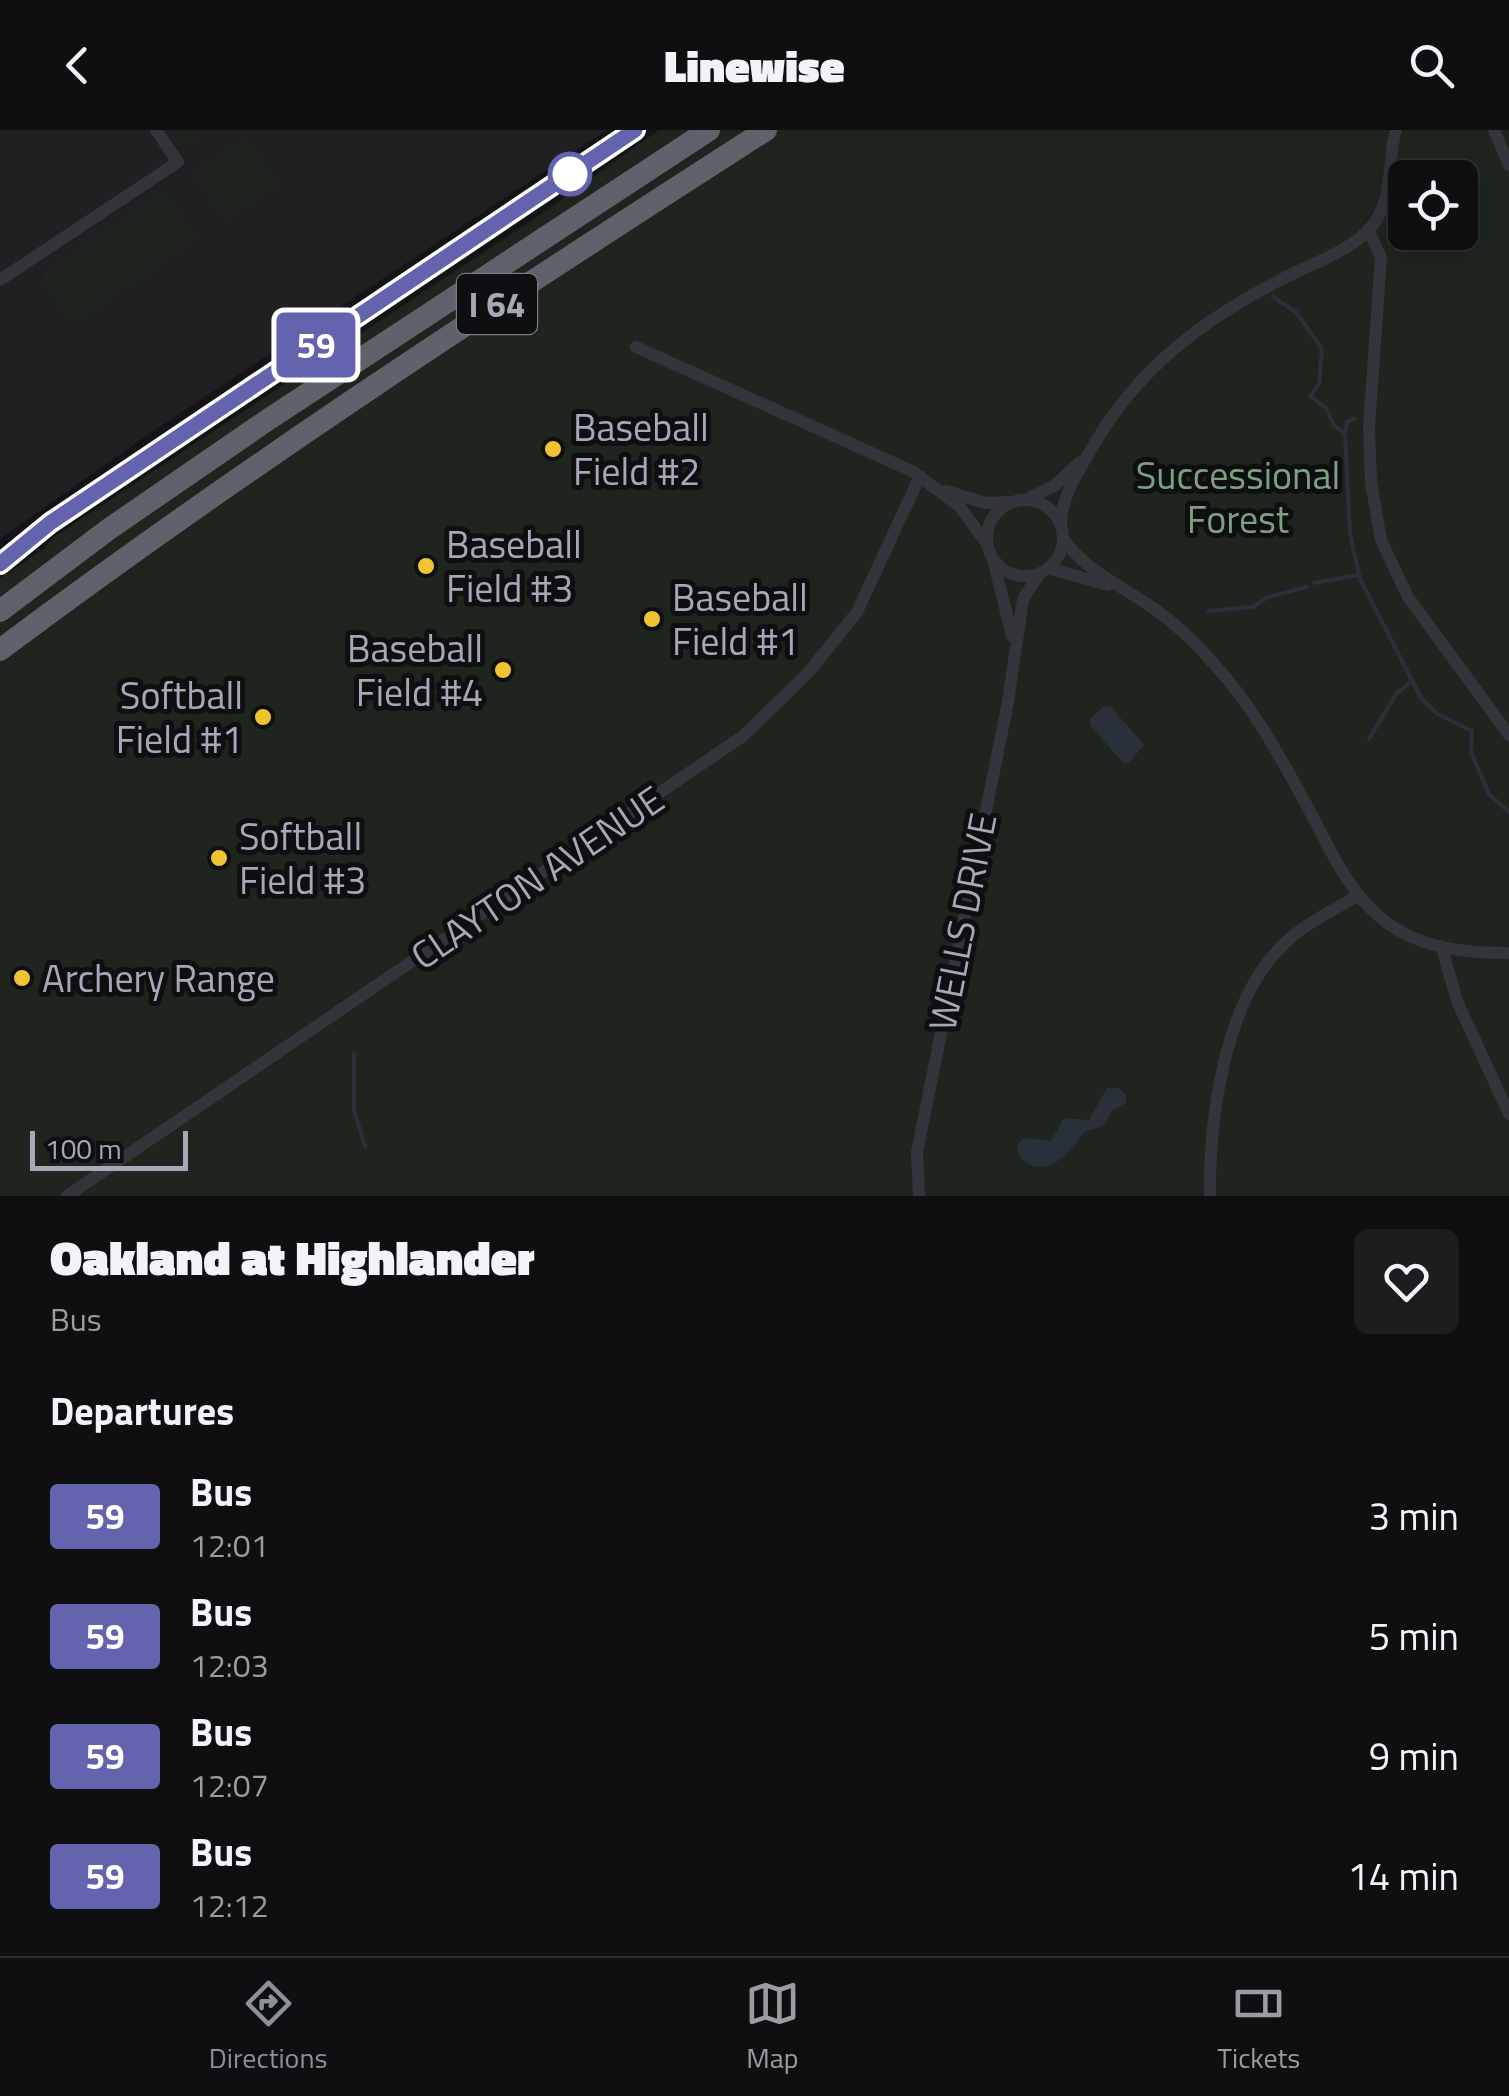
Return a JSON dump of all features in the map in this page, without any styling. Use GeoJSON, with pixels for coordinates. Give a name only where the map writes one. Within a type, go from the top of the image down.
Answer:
{"type":"FeatureCollection","features":[{"type":"Feature","properties":{"kind":"highway","name":"I 64"},"geometry":{"type":"LineString","coordinates":[[0,612],[109,529],[252,431],[710,130]]}},
{"type":"Feature","properties":{"kind":"highway","name":"I 64"},"geometry":{"type":"LineString","coordinates":[[0,650],[103,570],[278,450],[594,238],[766,130]]}},
{"type":"Feature","properties":{"kind":"street"},"geometry":{"type":"LineString","coordinates":[[0,280],[178,162],[156,130]]}},
{"type":"Feature","properties":{"kind":"street"},"geometry":{"type":"LineString","coordinates":[[0,564],[50,523],[635,130]]}},
{"type":"Feature","properties":{"kind":"street"},"geometry":{"type":"LineString","coordinates":[[1044,570],[1062,532],[1066,496],[1127,394],[1184,338],[1229,307],[1368,230],[1387,194],[1396,130]]}},
{"type":"Feature","properties":{"kind":"street"},"geometry":{"type":"LineString","coordinates":[[1485,130],[1506,159]]}},
{"type":"Feature","properties":{"kind":"street"},"geometry":{"type":"LineString","coordinates":[[1494,130],[1506,159]]}},
{"type":"Feature","properties":{"kind":"street"},"geometry":{"type":"LineString","coordinates":[[1368,230],[1381,257],[1369,428],[1375,520],[1386,556],[1408,597],[1509,735]]}},
{"type":"Feature","properties":{"kind":"street"},"geometry":{"type":"LineString","coordinates":[[636,346],[920,476],[966,515],[1012,574],[1044,570],[1124,590]]}},
{"type":"Feature","properties":{"kind":"street"},"geometry":{"type":"LineString","coordinates":[[938,488],[976,501],[1027,499],[1060,481],[1089,453]]}},
{"type":"Feature","properties":{"kind":"street","name":"CLAYTON AVENUE"},"geometry":{"type":"LineString","coordinates":[[67,1196],[743,736],[791,692],[857,612],[890,549],[920,476]]}},
{"type":"Feature","properties":{"kind":"street"},"geometry":{"type":"LineString","coordinates":[[1027,499],[1047,506],[1082,560],[1180,628],[1232,684],[1358,896],[1395,929],[1442,948],[1509,953]]}},
{"type":"Feature","properties":{"kind":"street"},"geometry":{"type":"LineString","coordinates":[[989,549],[993,518],[1012,502]]}},
{"type":"Feature","properties":{"kind":"street"},"geometry":{"type":"LineString","coordinates":[[0,548],[50,523]]}},
{"type":"Feature","properties":{"kind":"street","name":"WELLS DRIVE"},"geometry":{"type":"LineString","coordinates":[[989,549],[1002,586],[1014,648]]}},
{"type":"Feature","properties":{"kind":"street","name":"WELLS DRIVE"},"geometry":{"type":"LineString","coordinates":[[919,1196],[917,1152],[1008,702],[1024,592],[1044,570]]}},
{"type":"Feature","properties":{"kind":"street"},"geometry":{"type":"LineString","coordinates":[[1210,1196],[1215,1098],[1234,1034],[1260,975],[1291,938],[1358,896]]}},
{"type":"Feature","properties":{"kind":"street"},"geometry":{"type":"LineString","coordinates":[[1442,948],[1458,1000],[1509,1114]]}},
{"type":"Feature","properties":{"kind":"shaded area"},"geometry":{"type":"Polygon","coordinates":[[[0,130],[607,130],[146,436],[0,539],[0,130]]]}},
{"type":"Feature","properties":{"kind":"shaded area"},"geometry":{"type":"Polygon","coordinates":[[[1105,706],[1111,707],[1144,745],[1129,763],[1123,763],[1090,725],[1090,719],[1105,706]]]}},
{"type":"Feature","properties":{"kind":"shaded area"},"geometry":{"type":"Polygon","coordinates":[[[1107,1088],[1119,1088],[1126,1095],[1126,1103],[1112,1111],[1102,1127],[1085,1131],[1057,1162],[1039,1167],[1019,1156],[1017,1145],[1024,1138],[1051,1141],[1064,1118],[1089,1120],[1107,1088]]]}},
{"type":"Feature","properties":{"kind":"green space"},"geometry":{"type":"Polygon","coordinates":[[[176,130],[211,130],[180,147],[172,141],[176,130]]]}},
{"type":"Feature","properties":{"kind":"green space","name":"Successional Forest"},"geometry":{"type":"Polygon","coordinates":[[[659,130],[1509,130],[1509,1196],[0,1196],[0,578],[41,551],[54,537],[541,214],[659,130]]]}},
{"type":"Feature","properties":{"kind":"green space"},"geometry":{"type":"Polygon","coordinates":[[[245,141],[276,184],[225,219],[194,173],[245,141]]]}},
{"type":"Feature","properties":{"kind":"green space"},"geometry":{"type":"Polygon","coordinates":[[[164,193],[195,239],[73,321],[42,275],[164,193]]]}},
{"type":"Feature","properties":{"kind":"waterway"},"geometry":{"type":"LineString","coordinates":[[1273,297],[1296,312],[1322,349],[1319,384],[1310,396],[1326,408],[1334,425],[1345,434],[1350,534],[1360,579],[1421,698],[1436,713],[1472,731],[1471,752],[1489,794],[1509,812]]}},
{"type":"Feature","properties":{"kind":"waterway"},"geometry":{"type":"LineString","coordinates":[[1345,434],[1347,422],[1354,419]]}},
{"type":"Feature","properties":{"kind":"waterway"},"geometry":{"type":"LineString","coordinates":[[1314,583],[1358,575]]}},
{"type":"Feature","properties":{"kind":"waterway"},"geometry":{"type":"LineString","coordinates":[[1208,611],[1253,607],[1268,597],[1306,587]]}},
{"type":"Feature","properties":{"kind":"waterway"},"geometry":{"type":"LineString","coordinates":[[1369,739],[1396,694],[1412,681]]}},
{"type":"Feature","properties":{"kind":"waterway"},"geometry":{"type":"LineString","coordinates":[[354,1054],[354,1111],[365,1146]]}},
{"type":"Feature","properties":{"kind":"bus line","name":"59"},"geometry":{"type":"LineString","coordinates":[[0,564],[50,523],[635,130]]}},
{"type":"Feature","properties":{"kind":"place","name":"Baseball Field #2"},"geometry":{"type":"Point","coordinates":[553,449]}},
{"type":"Feature","properties":{"kind":"place","name":"Baseball Field #3"},"geometry":{"type":"Point","coordinates":[426,566]}},
{"type":"Feature","properties":{"kind":"place","name":"Baseball Field #1"},"geometry":{"type":"Point","coordinates":[652,619]}},
{"type":"Feature","properties":{"kind":"place","name":"Baseball Field #4"},"geometry":{"type":"Point","coordinates":[503,670]}},
{"type":"Feature","properties":{"kind":"place","name":"Softball Field #1"},"geometry":{"type":"Point","coordinates":[263,717]}},
{"type":"Feature","properties":{"kind":"place","name":"Softball Field #3"},"geometry":{"type":"Point","coordinates":[219,858]}},
{"type":"Feature","properties":{"kind":"place","name":"Archery Range"},"geometry":{"type":"Point","coordinates":[22,978]}}]}
